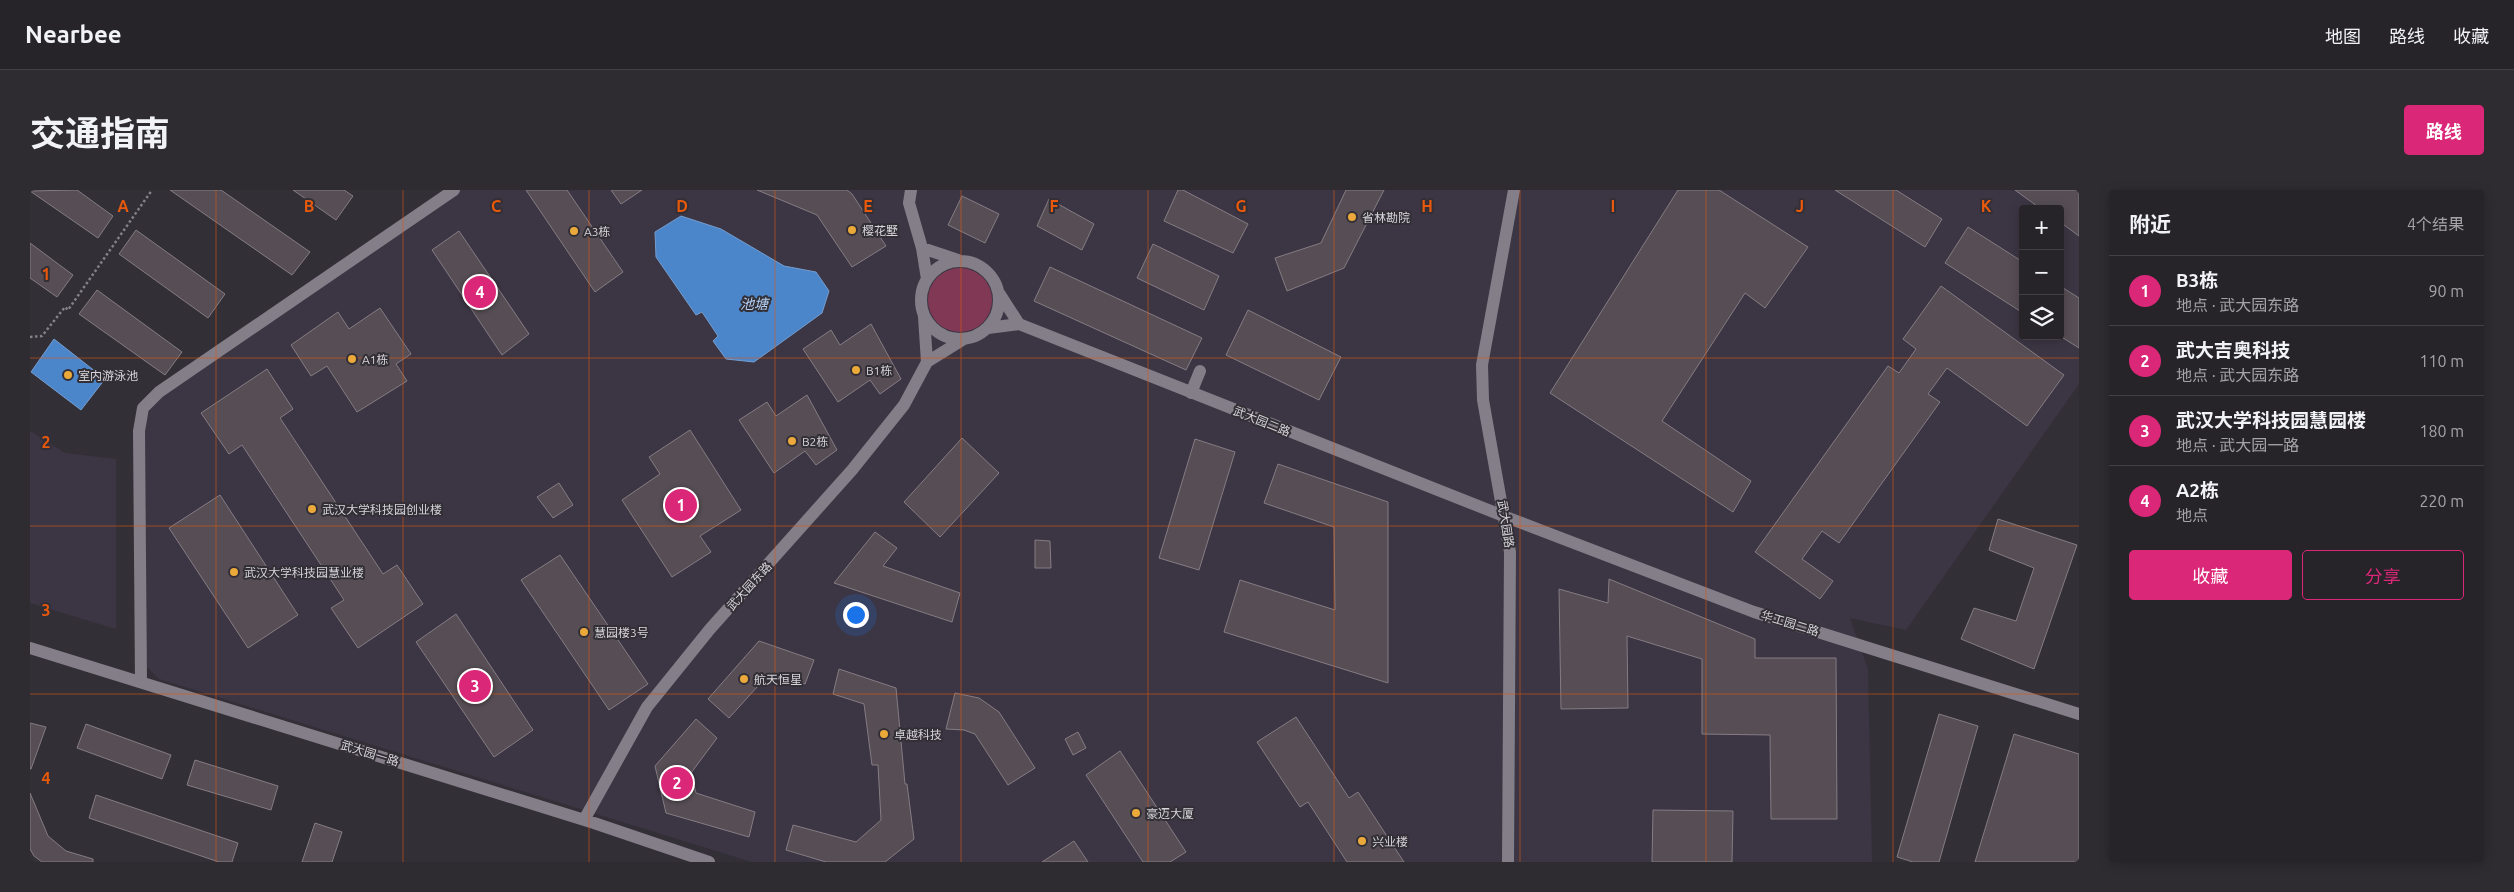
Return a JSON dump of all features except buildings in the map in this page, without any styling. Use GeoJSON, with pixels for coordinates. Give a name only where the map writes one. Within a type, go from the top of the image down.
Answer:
{"type":"FeatureCollection","features":[{"type":"Feature","properties":{"kind":"street"},"geometry":{"type":"LineString","coordinates":[[141,682],[139,431],[144,408],[160,392],[454,190]]}},
{"type":"Feature","properties":{"kind":"street"},"geometry":{"type":"LineString","coordinates":[[911,190],[909,203],[922,248],[927,279]]}},
{"type":"Feature","properties":{"kind":"street","name":"武大园路"},"geometry":{"type":"LineString","coordinates":[[1508,862],[1510,552],[1506,518],[1483,400],[1482,365],[1514,190]]}},
{"type":"Feature","properties":{"kind":"street"},"geometry":{"type":"LineString","coordinates":[[922,248],[960,261],[973,263],[985,270],[994,280],[998,292],[999,305],[995,318],[988,328],[977,336],[964,340],[927,362],[924,315],[921,303],[922,290],[927,279],[936,269],[948,263],[960,261]]}},
{"type":"Feature","properties":{"kind":"street"},"geometry":{"type":"LineString","coordinates":[[988,328],[1019,324],[998,292]]}},
{"type":"Feature","properties":{"kind":"street"},"geometry":{"type":"LineString","coordinates":[[924,315],[930,326],[940,334],[952,339],[964,340]]}},
{"type":"Feature","properties":{"kind":"street","name":"武大园二路"},"geometry":{"type":"LineString","coordinates":[[1019,324],[1506,518]]}},
{"type":"Feature","properties":{"kind":"street","name":"武大园东路"},"geometry":{"type":"LineString","coordinates":[[584,820],[647,707],[710,629],[852,470],[904,406],[927,362]]}},
{"type":"Feature","properties":{"kind":"street"},"geometry":{"type":"LineString","coordinates":[[1191,392],[1200,371]]}},
{"type":"Feature","properties":{"kind":"street","name":"华工园二路"},"geometry":{"type":"LineString","coordinates":[[1506,518],[1754,612],[2079,714]]}},
{"type":"Feature","properties":{"kind":"street","name":"武大园一路"},"geometry":{"type":"LineString","coordinates":[[30,648],[584,820],[709,862]]}},
{"type":"Feature","properties":{"kind":"path"},"geometry":{"type":"LineString","coordinates":[[30,337],[42,336],[64,308],[68,310],[152,190]]}},
{"type":"Feature","properties":{"kind":"shaded area"},"geometry":{"type":"Polygon","coordinates":[[[455,190],[2079,190],[2079,384],[1906,630],[1850,618],[1868,669],[1872,862],[752,862],[159,679],[143,663],[144,427],[151,407],[161,395],[455,190]]]}},
{"type":"Feature","properties":{"kind":"shaded area"},"geometry":{"type":"Polygon","coordinates":[[[954,268],[966,268],[983,277],[990,288],[992,300],[990,312],[983,323],[966,332],[954,332],[942,327],[933,318],[928,306],[928,294],[933,282],[942,273],[954,268]]]}},
{"type":"Feature","properties":{"kind":"shaded area"},"geometry":{"type":"Polygon","coordinates":[[[30,431],[65,453],[116,459],[116,629],[30,603],[30,431]]]}},
{"type":"Feature","properties":{"kind":"water","name":"池塘"},"geometry":{"type":"Polygon","coordinates":[[[681,216],[721,229],[784,266],[816,272],[829,291],[822,313],[754,362],[726,359],[713,341],[718,336],[702,312],[696,315],[656,257],[655,232],[681,216]]]}},
{"type":"Feature","properties":{"kind":"water","name":"室内游泳池"},"geometry":{"type":"Polygon","coordinates":[[[54,339],[105,379],[81,410],[31,372],[54,339]]]}},
{"type":"Feature","properties":{"kind":"place","name":"省林勘院"},"geometry":{"type":"Point","coordinates":[1352,217]}},
{"type":"Feature","properties":{"kind":"place","name":"樱花墅"},"geometry":{"type":"Point","coordinates":[852,230]}},
{"type":"Feature","properties":{"kind":"place","name":"A3栋"},"geometry":{"type":"Point","coordinates":[574,231]}},
{"type":"Feature","properties":{"kind":"place","name":"A2栋"},"geometry":{"type":"Point","coordinates":[480,292]}},
{"type":"Feature","properties":{"kind":"place","name":"A1栋"},"geometry":{"type":"Point","coordinates":[352,359]}},
{"type":"Feature","properties":{"kind":"place","name":"B1栋"},"geometry":{"type":"Point","coordinates":[856,370]}},
{"type":"Feature","properties":{"kind":"place","name":"室内游泳池"},"geometry":{"type":"Point","coordinates":[68,375]}},
{"type":"Feature","properties":{"kind":"place","name":"B2栋"},"geometry":{"type":"Point","coordinates":[792,441]}},
{"type":"Feature","properties":{"kind":"place","name":"B3栋"},"geometry":{"type":"Point","coordinates":[681,505]}},
{"type":"Feature","properties":{"kind":"place","name":"武汉大学科技园创业楼"},"geometry":{"type":"Point","coordinates":[312,509]}},
{"type":"Feature","properties":{"kind":"place","name":"武汉大学科技园慧业楼"},"geometry":{"type":"Point","coordinates":[234,572]}},
{"type":"Feature","properties":{"kind":"place","name":"慧园楼3号"},"geometry":{"type":"Point","coordinates":[584,632]}},
{"type":"Feature","properties":{"kind":"place","name":"航天恒星"},"geometry":{"type":"Point","coordinates":[744,679]}},
{"type":"Feature","properties":{"kind":"place","name":"武汉大学科技园慧园楼"},"geometry":{"type":"Point","coordinates":[475,686]}},
{"type":"Feature","properties":{"kind":"place","name":"卓越科技"},"geometry":{"type":"Point","coordinates":[884,734]}},
{"type":"Feature","properties":{"kind":"place","name":"武大吉奥科技"},"geometry":{"type":"Point","coordinates":[677,783]}},
{"type":"Feature","properties":{"kind":"place","name":"豪迈大厦"},"geometry":{"type":"Point","coordinates":[1136,813]}},
{"type":"Feature","properties":{"kind":"place","name":"兴业楼"},"geometry":{"type":"Point","coordinates":[1362,841]}}]}
